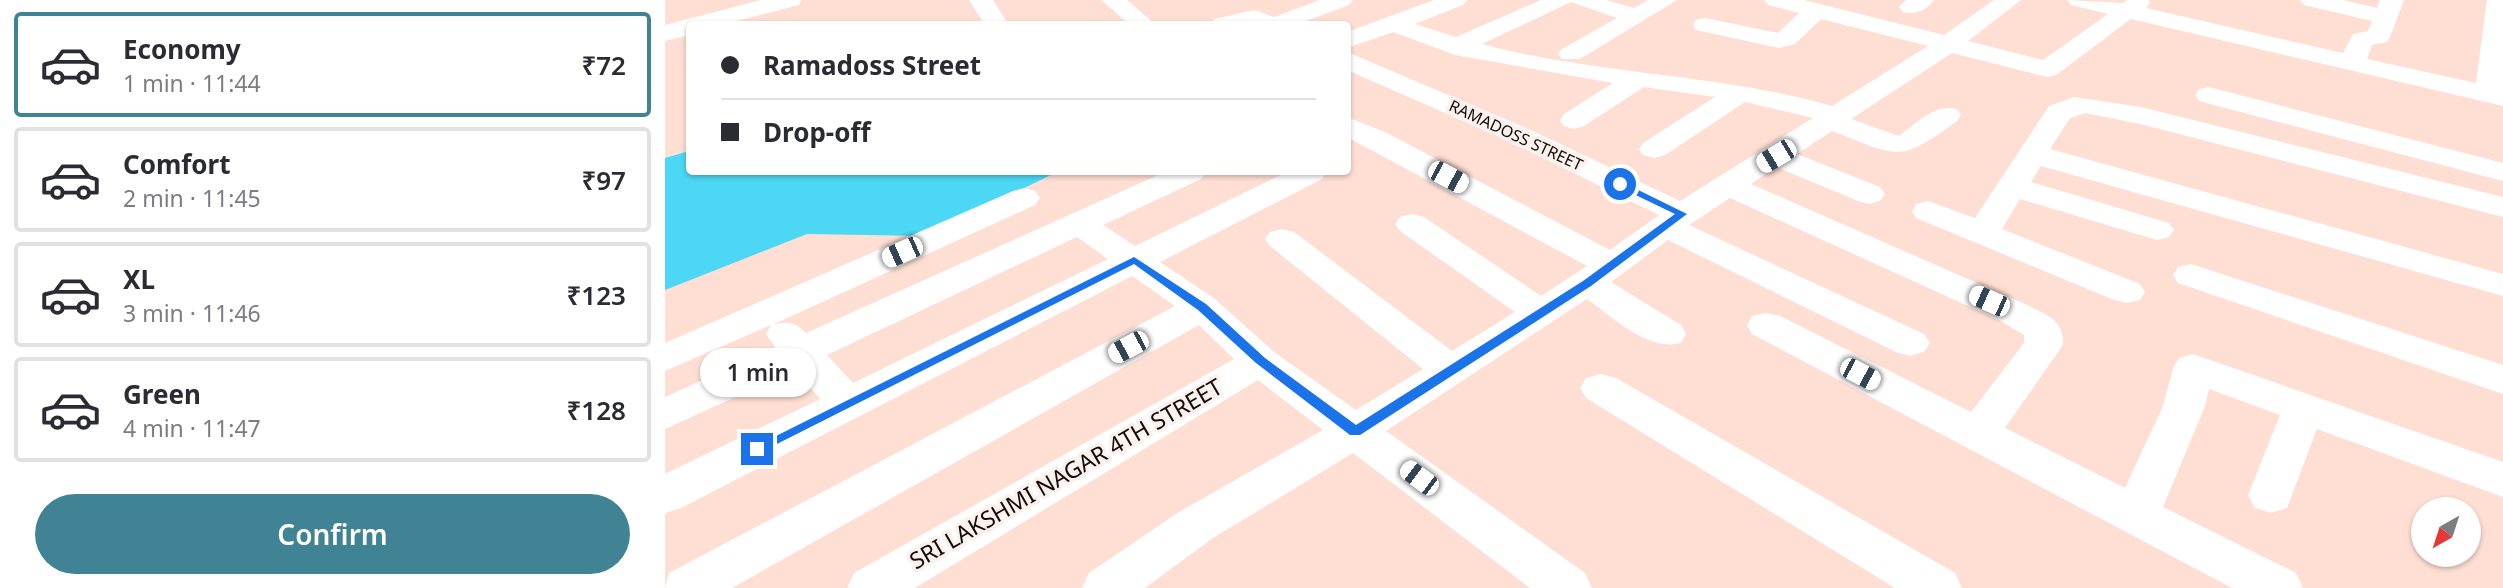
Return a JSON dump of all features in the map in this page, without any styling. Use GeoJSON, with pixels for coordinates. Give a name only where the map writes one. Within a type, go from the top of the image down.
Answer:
{"type":"FeatureCollection","features":[{"type":"Feature","properties":{"kind":"main road"},"geometry":{"type":"LineString","coordinates":[[709,21],[776,2]]}},
{"type":"Feature","properties":{"kind":"main road"},"geometry":{"type":"LineString","coordinates":[[665,33],[686,28]]}},
{"type":"Feature","properties":{"kind":"street"},"geometry":{"type":"LineString","coordinates":[[981,0],[994,21]]}},
{"type":"Feature","properties":{"kind":"street"},"geometry":{"type":"LineString","coordinates":[[1113,0],[1139,21]]}},
{"type":"Feature","properties":{"kind":"street"},"geometry":{"type":"LineString","coordinates":[[1285,21],[1341,0]]}},
{"type":"Feature","properties":{"kind":"street"},"geometry":{"type":"LineString","coordinates":[[1351,40],[1455,0]]}},
{"type":"Feature","properties":{"kind":"street"},"geometry":{"type":"LineString","coordinates":[[1455,47],[1560,0]]}},
{"type":"Feature","properties":{"kind":"street"},"geometry":{"type":"LineString","coordinates":[[1581,0],[1636,16]]}},
{"type":"Feature","properties":{"kind":"street"},"geometry":{"type":"LineString","coordinates":[[1571,54],[1665,0]]}},
{"type":"Feature","properties":{"kind":"street"},"geometry":{"type":"LineString","coordinates":[[1776,0],[2047,69],[2134,6]]}},
{"type":"Feature","properties":{"kind":"street"},"geometry":{"type":"LineString","coordinates":[[1107,588],[1196,525],[1355,431],[1600,275],[1674,220],[1950,43],[2009,0]]}},
{"type":"Feature","properties":{"kind":"street"},"geometry":{"type":"LineString","coordinates":[[2079,0],[2134,6],[2264,54],[2503,118]]}},
{"type":"Feature","properties":{"kind":"street"},"geometry":{"type":"LineString","coordinates":[[2312,0],[2389,8],[2378,37],[2362,39],[2352,63]]}},
{"type":"Feature","properties":{"kind":"street"},"geometry":{"type":"LineString","coordinates":[[2230,56],[2264,54],[2352,63],[2495,96],[2498,3],[2471,0]]}},
{"type":"Feature","properties":{"kind":"street"},"geometry":{"type":"LineString","coordinates":[[1705,25],[1779,41],[1786,39],[1816,10]]}},
{"type":"Feature","properties":{"kind":"street"},"geometry":{"type":"LineString","coordinates":[[2264,54],[2281,19]]}},
{"type":"Feature","properties":{"kind":"street"},"geometry":{"type":"LineString","coordinates":[[1394,24],[1455,47],[1533,64],[1793,101],[1897,145],[1908,143],[1947,115]]}},
{"type":"Feature","properties":{"kind":"street","name":"RAMADOSS STREET"},"geometry":{"type":"LineString","coordinates":[[1354,67],[1524,137],[1674,220],[1910,343]]}},
{"type":"Feature","properties":{"kind":"street"},"geometry":{"type":"LineString","coordinates":[[1574,121],[1639,79]]}},
{"type":"Feature","properties":{"kind":"street"},"geometry":{"type":"LineString","coordinates":[[1654,149],[1740,93]]}},
{"type":"Feature","properties":{"kind":"street"},"geometry":{"type":"LineString","coordinates":[[2209,95],[2503,172]]}},
{"type":"Feature","properties":{"kind":"street"},"geometry":{"type":"LineString","coordinates":[[1982,234],[2064,108],[2093,106],[2503,207]]}},
{"type":"Feature","properties":{"kind":"street"},"geometry":{"type":"LineString","coordinates":[[1351,128],[1377,139],[1600,275],[1667,334]]}},
{"type":"Feature","properties":{"kind":"street"},"geometry":{"type":"LineString","coordinates":[[1351,151],[1377,139]]}},
{"type":"Feature","properties":{"kind":"street"},"geometry":{"type":"LineString","coordinates":[[2032,154],[2503,285]]}},
{"type":"Feature","properties":{"kind":"street"},"geometry":{"type":"LineString","coordinates":[[1776,156],[1869,194]]}},
{"type":"Feature","properties":{"kind":"street"},"geometry":{"type":"LineString","coordinates":[[665,414],[1184,175]]}},
{"type":"Feature","properties":{"kind":"street"},"geometry":{"type":"LineString","coordinates":[[665,495],[1305,175]]}},
{"type":"Feature","properties":{"kind":"street"},"geometry":{"type":"LineString","coordinates":[[1728,185],[2012,312],[2044,330],[2043,345],[1977,435]]}},
{"type":"Feature","properties":{"kind":"street"},"geometry":{"type":"LineString","coordinates":[[2012,186],[2157,230]]}},
{"type":"Feature","properties":{"kind":"street"},"geometry":{"type":"LineString","coordinates":[[665,358],[1024,198]]}},
{"type":"Feature","properties":{"kind":"street"},"geometry":{"type":"LineString","coordinates":[[1928,212],[2127,292]]}},
{"type":"Feature","properties":{"kind":"street"},"geometry":{"type":"LineString","coordinates":[[1080,224],[1202,307],[1260,360],[1567,588]]}},
{"type":"Feature","properties":{"kind":"street"},"geometry":{"type":"LineString","coordinates":[[1412,224],[1540,312]]}},
{"type":"Feature","properties":{"kind":"street"},"geometry":{"type":"LineString","coordinates":[[1282,239],[1451,370]]}},
{"type":"Feature","properties":{"kind":"street"},"geometry":{"type":"LineString","coordinates":[[2191,275],[2503,380]]}},
{"type":"Feature","properties":{"kind":"street"},"geometry":{"type":"LineString","coordinates":[[687,588],[1202,307]]}},
{"type":"Feature","properties":{"kind":"street"},"geometry":{"type":"LineString","coordinates":[[766,313],[848,403]]}},
{"type":"Feature","properties":{"kind":"street"},"geometry":{"type":"LineString","coordinates":[[1766,325],[2278,588]]}},
{"type":"Feature","properties":{"kind":"street","name":"SRI LAKSHMI NAGAR 4TH STREET"},"geometry":{"type":"LineString","coordinates":[[872,588],[1260,360]]}},
{"type":"Feature","properties":{"kind":"street"},"geometry":{"type":"LineString","coordinates":[[2137,514],[2184,405],[2193,368],[2503,480]]}},
{"type":"Feature","properties":{"kind":"street"},"geometry":{"type":"LineString","coordinates":[[1601,388],[1937,588]]}},
{"type":"Feature","properties":{"kind":"street"},"geometry":{"type":"LineString","coordinates":[[2271,495],[2304,407]]}},
{"type":"Feature","properties":{"kind":"water"},"geometry":{"type":"Polygon","coordinates":[[[686,152],[686,175],[1051,175],[925,236],[807,234],[665,290],[665,158],[686,152]]]}},
{"type":"Feature","properties":{"kind":"route"},"geometry":{"type":"LineString","coordinates":[[757,449],[1134,260],[1202,307],[1260,360],[1355,431],[1507,332],[1587,284],[1682,214],[1620,184]]}}]}
